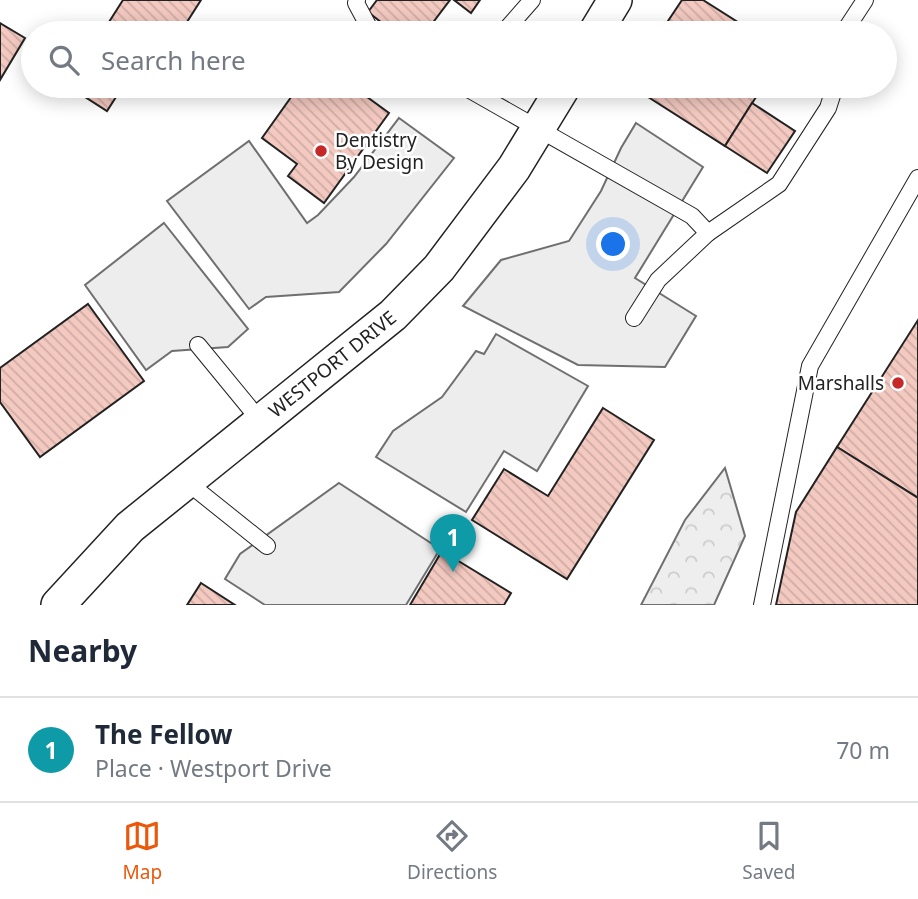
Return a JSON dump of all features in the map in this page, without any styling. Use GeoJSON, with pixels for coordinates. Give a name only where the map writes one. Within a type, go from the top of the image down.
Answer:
{"type":"FeatureCollection","features":[{"type":"Feature","properties":{"kind":"street"},"geometry":{"type":"LineString","coordinates":[[602,21],[615,0]]}},
{"type":"Feature","properties":{"kind":"street","name":"WESTPORT DRIVE"},"geometry":{"type":"LineString","coordinates":[[58,605],[130,527],[393,315],[439,268],[514,168],[557,98]]}},
{"type":"Feature","properties":{"kind":"lane"},"geometry":{"type":"LineString","coordinates":[[357,0],[356,3],[366,21]]}},
{"type":"Feature","properties":{"kind":"lane"},"geometry":{"type":"LineString","coordinates":[[514,21],[532,0]]}},
{"type":"Feature","properties":{"kind":"lane"},"geometry":{"type":"LineString","coordinates":[[851,21],[865,0]]}},
{"type":"Feature","properties":{"kind":"lane"},"geometry":{"type":"LineString","coordinates":[[485,98],[692,216],[708,233]]}},
{"type":"Feature","properties":{"kind":"lane"},"geometry":{"type":"LineString","coordinates":[[634,318],[658,280],[708,233],[779,184],[828,108],[831,98]]}},
{"type":"Feature","properties":{"kind":"lane"},"geometry":{"type":"LineString","coordinates":[[762,605],[810,366],[918,178]]}},
{"type":"Feature","properties":{"kind":"lane"},"geometry":{"type":"LineString","coordinates":[[198,345],[262,423]]}},
{"type":"Feature","properties":{"kind":"lane"},"geometry":{"type":"LineString","coordinates":[[187,482],[267,546]]}},
{"type":"Feature","properties":{"kind":"green space"},"geometry":{"type":"Polygon","coordinates":[[[725,468],[745,536],[714,605],[641,605],[685,520],[725,468]]]}},
{"type":"Feature","properties":{"kind":"shaded area"},"geometry":{"type":"Polygon","coordinates":[[[399,118],[454,158],[386,244],[339,292],[266,297],[249,309],[167,201],[249,141],[307,223],[354,177],[399,118]]]}},
{"type":"Feature","properties":{"kind":"shaded area"},"geometry":{"type":"Polygon","coordinates":[[[636,123],[703,167],[635,278],[696,316],[665,367],[578,365],[463,306],[501,260],[569,241],[601,191],[636,123]]]}},
{"type":"Feature","properties":{"kind":"shaded area"},"geometry":{"type":"Polygon","coordinates":[[[164,223],[248,329],[228,347],[172,351],[146,370],[85,285],[164,223]]]}},
{"type":"Feature","properties":{"kind":"shaded area"},"geometry":{"type":"Polygon","coordinates":[[[496,334],[588,386],[537,471],[504,451],[466,512],[376,457],[393,431],[442,397],[476,351],[484,354],[496,334]]]}},
{"type":"Feature","properties":{"kind":"shaded area"},"geometry":{"type":"Polygon","coordinates":[[[339,483],[440,549],[406,605],[265,605],[225,579],[240,554],[339,483]]]}},
{"type":"Feature","properties":{"kind":"building"},"geometry":{"type":"Polygon","coordinates":[[[123,0],[201,0],[188,21],[110,21],[123,0]]]}},
{"type":"Feature","properties":{"kind":"building"},"geometry":{"type":"Polygon","coordinates":[[[377,0],[450,0],[434,21],[380,21],[368,12],[377,0]]]}},
{"type":"Feature","properties":{"kind":"building"},"geometry":{"type":"Polygon","coordinates":[[[454,0],[480,0],[471,13],[454,0]]]}},
{"type":"Feature","properties":{"kind":"building"},"geometry":{"type":"Polygon","coordinates":[[[682,0],[703,0],[736,21],[668,21],[682,0]]]}},
{"type":"Feature","properties":{"kind":"building"},"geometry":{"type":"Polygon","coordinates":[[[0,23],[21,36],[21,45],[0,80],[0,23]]]}},
{"type":"Feature","properties":{"kind":"building"},"geometry":{"type":"Polygon","coordinates":[[[87,98],[115,98],[107,111],[87,98]]]}},
{"type":"Feature","properties":{"kind":"building","name":"Dentistry By Design"},"geometry":{"type":"Polygon","coordinates":[[[290,98],[368,98],[389,113],[324,203],[288,176],[297,164],[262,138],[290,98]]]}},
{"type":"Feature","properties":{"kind":"building"},"geometry":{"type":"Polygon","coordinates":[[[650,98],[755,98],[725,146],[650,98]]]}},
{"type":"Feature","properties":{"kind":"building"},"geometry":{"type":"Polygon","coordinates":[[[752,103],[795,131],[767,173],[725,146],[752,103]]]}},
{"type":"Feature","properties":{"kind":"building"},"geometry":{"type":"Polygon","coordinates":[[[88,304],[144,381],[40,457],[0,402],[0,368],[88,304]]]}},
{"type":"Feature","properties":{"kind":"building","name":"Marshalls"},"geometry":{"type":"Polygon","coordinates":[[[918,320],[918,498],[837,447],[918,320]]]}},
{"type":"Feature","properties":{"kind":"building"},"geometry":{"type":"Polygon","coordinates":[[[603,408],[654,440],[567,579],[472,520],[504,469],[548,496],[603,408]]]}},
{"type":"Feature","properties":{"kind":"building"},"geometry":{"type":"Polygon","coordinates":[[[837,447],[918,498],[918,605],[776,605],[796,512],[837,447]]]}},
{"type":"Feature","properties":{"kind":"building"},"geometry":{"type":"Polygon","coordinates":[[[442,551],[511,593],[504,605],[410,605],[442,551]]]}},
{"type":"Feature","properties":{"kind":"building"},"geometry":{"type":"Polygon","coordinates":[[[201,583],[235,605],[187,605],[201,583]]]}},
{"type":"Feature","properties":{"kind":"place","name":"Dentistry By Design"},"geometry":{"type":"Point","coordinates":[321,151]}},
{"type":"Feature","properties":{"kind":"place","name":"Marshalls"},"geometry":{"type":"Point","coordinates":[898,383]}},
{"type":"Feature","properties":{"kind":"place","name":"The Fellow"},"geometry":{"type":"Point","coordinates":[453,572]}}]}
